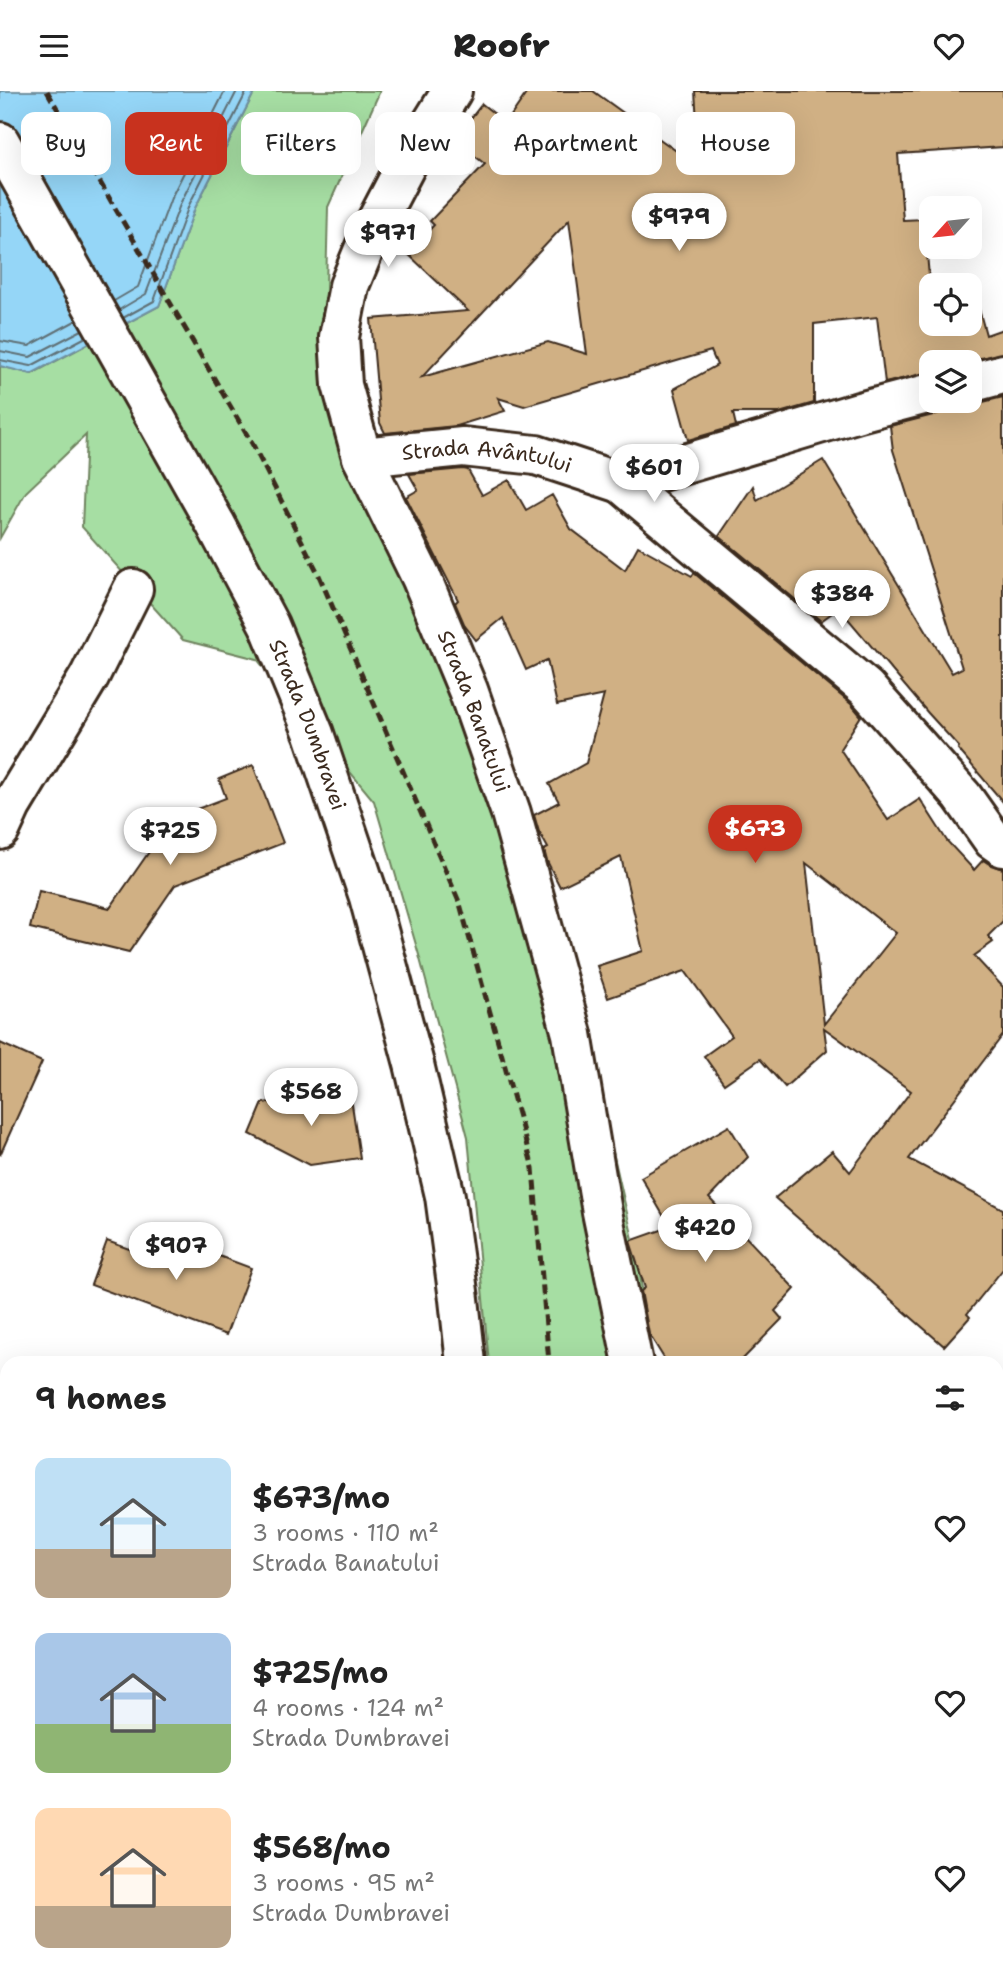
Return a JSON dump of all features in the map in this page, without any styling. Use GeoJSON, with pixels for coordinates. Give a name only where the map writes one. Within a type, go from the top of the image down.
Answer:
{"type":"FeatureCollection","features":[{"type":"Feature","properties":{"kind":"street","name":"Strada Banatului"},"geometry":{"type":"LineString","coordinates":[[452,91],[406,165],[372,230],[349,286],[339,337],[342,386],[362,457],[421,576],[468,690],[511,813],[572,1034],[602,1212],[632,1356]]}},
{"type":"Feature","properties":{"kind":"street","name":"Strada Dumbravei"},"geometry":{"type":"LineString","coordinates":[[0,142],[215,523],[269,625],[314,734],[369,897],[414,1063],[445,1196],[465,1356]]}},
{"type":"Feature","properties":{"kind":"street"},"geometry":{"type":"LineString","coordinates":[[982,380],[1003,374]]}},
{"type":"Feature","properties":{"kind":"street"},"geometry":{"type":"LineString","coordinates":[[621,483],[919,396]]}},
{"type":"Feature","properties":{"kind":"street","name":"Strada Avântului"},"geometry":{"type":"LineString","coordinates":[[362,457],[463,447],[537,454],[621,483]]}},
{"type":"Feature","properties":{"kind":"street"},"geometry":{"type":"LineString","coordinates":[[621,483],[866,688],[962,796],[993,840],[1003,847]]}},
{"type":"Feature","properties":{"kind":"street"},"geometry":{"type":"LineString","coordinates":[[0,829],[11,806],[89,677],[133,589]]}},
{"type":"Feature","properties":{"kind":"green space"},"geometry":{"type":"Polygon","coordinates":[[[255,91],[380,91],[361,133],[361,112],[244,112],[255,91]]]}},
{"type":"Feature","properties":{"kind":"green space"},"geometry":{"type":"Polygon","coordinates":[[[241,118],[241,175],[342,175],[328,207],[324,370],[588,1044],[639,1265],[650,1356],[488,1356],[468,1137],[374,801],[257,659],[183,640],[82,527],[86,435],[26,492],[0,538],[0,366],[32,374],[159,306],[195,208],[212,175],[227,175],[227,146],[241,118]]]}},
{"type":"Feature","properties":{"kind":"water"},"geometry":{"type":"Polygon","coordinates":[[[0,91],[255,91],[244,112],[241,112],[241,118],[227,146],[227,112],[125,112],[125,175],[212,175],[195,208],[159,306],[31,374],[0,366],[0,91]]]}},
{"type":"Feature","properties":{"kind":"building"},"geometry":{"type":"Polygon","coordinates":[[[528,91],[593,91],[622,112],[514,112],[528,91]]]}},
{"type":"Feature","properties":{"kind":"building"},"geometry":{"type":"Polygon","coordinates":[[[695,91],[1003,91],[1003,147],[898,154],[903,220],[919,219],[919,259],[927,259],[929,273],[919,273],[919,336],[982,336],[982,320],[986,335],[1003,329],[1003,353],[982,358],[982,350],[919,350],[919,375],[885,383],[877,317],[814,324],[814,403],[779,413],[733,413],[736,426],[688,440],[674,389],[717,365],[711,351],[524,406],[498,398],[505,411],[456,426],[385,433],[380,423],[371,319],[468,311],[407,253],[434,225],[430,221],[485,164],[475,156],[475,113],[482,104],[492,112],[489,112],[489,175],[662,175],[662,141],[676,151],[676,175],[795,175],[795,112],[696,112],[695,91]],[[569,220],[422,377],[548,342],[587,354],[569,220]]]}},
{"type":"Feature","properties":{"kind":"building"},"geometry":{"type":"Polygon","coordinates":[[[1003,397],[1003,802],[839,608],[821,621],[719,536],[753,486],[757,500],[823,460],[952,673],[962,668],[893,450],[890,426],[939,413],[982,413],[982,402],[1003,397]]]}},
{"type":"Feature","properties":{"kind":"building"},"geometry":{"type":"Polygon","coordinates":[[[468,470],[482,495],[509,480],[526,510],[552,495],[571,529],[625,570],[638,546],[692,576],[694,573],[851,704],[861,716],[840,749],[888,820],[920,799],[947,841],[974,870],[983,860],[1003,869],[1003,921],[988,936],[993,942],[974,956],[1003,987],[1003,1035],[909,1159],[1003,1209],[1003,1269],[967,1314],[970,1317],[944,1346],[775,1198],[832,1151],[850,1172],[911,1091],[824,1028],[827,1050],[785,1087],[760,1059],[724,1084],[704,1056],[732,1036],[685,971],[608,998],[597,966],[643,951],[621,857],[560,887],[547,861],[544,850],[548,848],[534,815],[559,802],[549,784],[586,763],[604,695],[557,705],[547,660],[526,670],[503,618],[476,640],[465,626],[455,603],[458,600],[406,497],[418,490],[409,474],[468,470]],[[806,863],[824,1024],[896,933],[806,863]]]}},
{"type":"Feature","properties":{"kind":"building"},"geometry":{"type":"Polygon","coordinates":[[[253,765],[283,843],[175,885],[129,952],[30,928],[39,891],[110,908],[151,849],[188,834],[181,815],[226,798],[219,779],[253,765]]]}},
{"type":"Feature","properties":{"kind":"building"},"geometry":{"type":"Polygon","coordinates":[[[0,1043],[42,1062],[0,1155],[0,1043]]]}},
{"type":"Feature","properties":{"kind":"building"},"geometry":{"type":"Polygon","coordinates":[[[350,1091],[360,1158],[310,1165],[250,1134],[263,1103],[350,1091]]]}},
{"type":"Feature","properties":{"kind":"building"},"geometry":{"type":"Polygon","coordinates":[[[729,1126],[748,1157],[709,1198],[795,1289],[775,1311],[782,1319],[746,1356],[663,1356],[649,1334],[641,1291],[645,1288],[630,1241],[670,1227],[641,1177],[729,1126]]]}},
{"type":"Feature","properties":{"kind":"building"},"geometry":{"type":"Polygon","coordinates":[[[168,1237],[251,1268],[226,1335],[91,1285],[107,1241],[160,1260],[168,1237]]]}},
{"type":"Feature","properties":{"kind":"railway"},"geometry":{"type":"LineString","coordinates":[[47,91],[254,447],[318,573],[460,904],[533,1168],[548,1356]]}}]}
